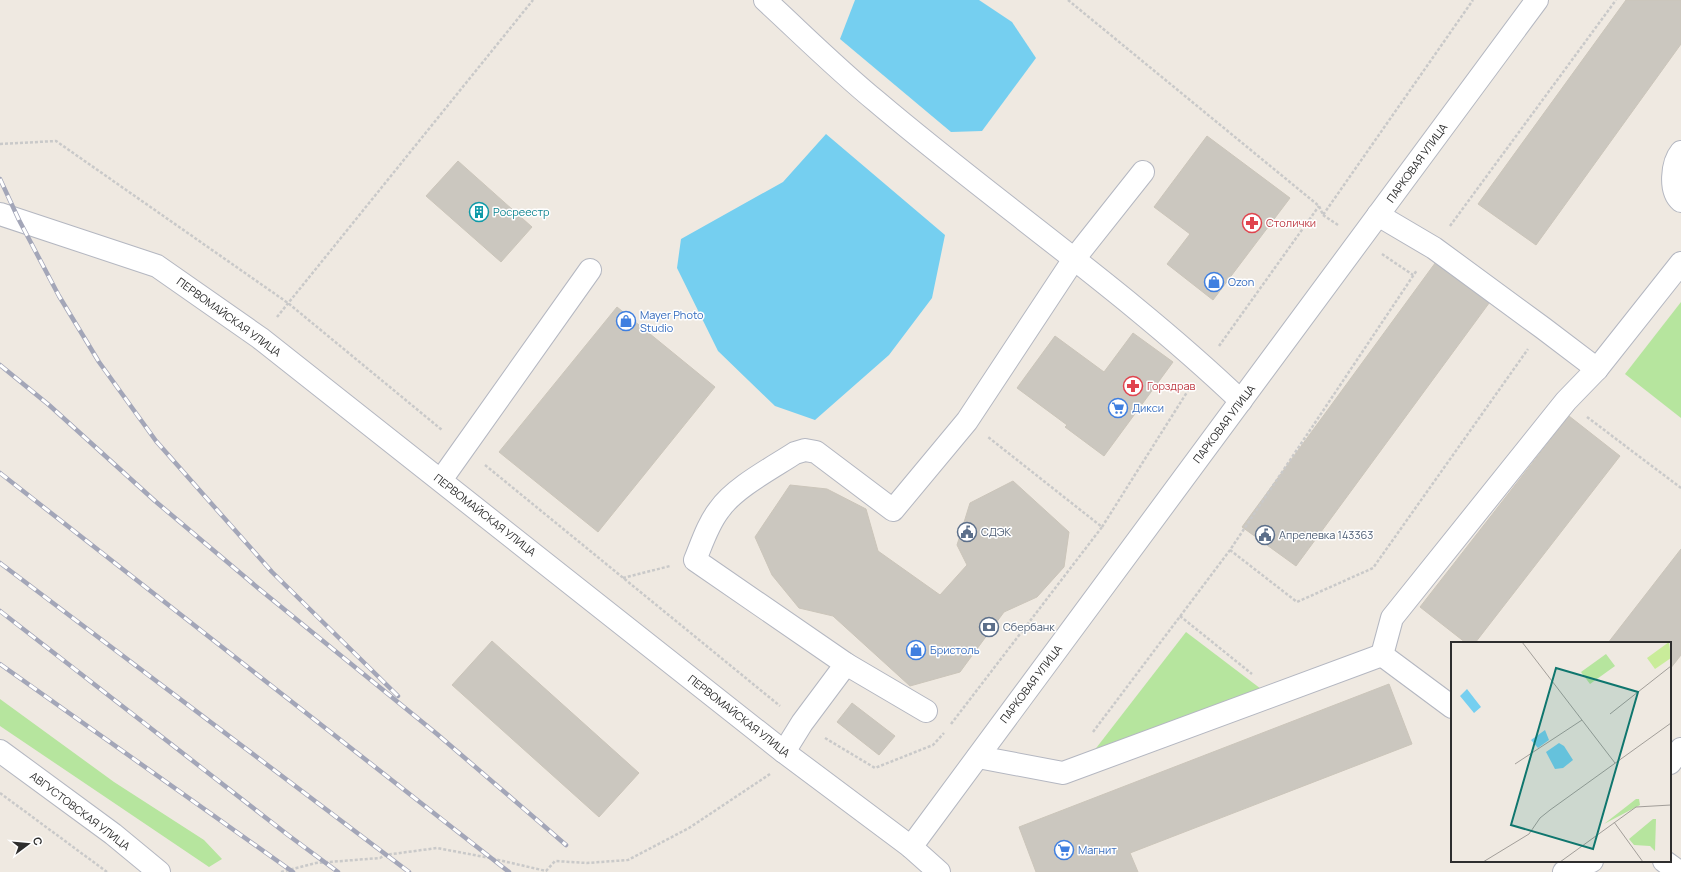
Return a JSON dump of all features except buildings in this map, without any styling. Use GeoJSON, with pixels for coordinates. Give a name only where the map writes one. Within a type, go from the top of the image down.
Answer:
{"type":"FeatureCollection","features":[{"type":"Feature","properties":{"kind":"street"},"geometry":{"type":"LineString","coordinates":[[765,0],[875,101],[1074,259],[1204,366],[1241,401]]}},
{"type":"Feature","properties":{"kind":"street","name":"ПАРКОВАЯ УЛИЦА"},"geometry":{"type":"LineString","coordinates":[[911,847],[1378,215],[1533,1]]}},
{"type":"Feature","properties":{"kind":"street"},"geometry":{"type":"LineString","coordinates":[[1681,152],[1673,170],[1673,184],[1678,199],[1681,201]]}},
{"type":"Feature","properties":{"kind":"street"},"geometry":{"type":"LineString","coordinates":[[926,711],[846,664],[696,560],[706,534],[719,509],[735,493],[795,453],[805,450],[816,452],[893,510],[967,421],[1074,259],[1143,172]]}},
{"type":"Feature","properties":{"kind":"street","name":"ПЕРВОМАЙСКАЯ УЛИЦА"},"geometry":{"type":"LineString","coordinates":[[0,214],[157,266],[260,338],[784,752],[911,847],[939,872]]}},
{"type":"Feature","properties":{"kind":"street"},"geometry":{"type":"LineString","coordinates":[[1378,215],[1434,248],[1596,368]]}},
{"type":"Feature","properties":{"kind":"street"},"geometry":{"type":"LineString","coordinates":[[1382,655],[1392,618],[1566,401],[1596,368],[1681,263]]}},
{"type":"Feature","properties":{"kind":"street"},"geometry":{"type":"LineString","coordinates":[[441,480],[590,270]]}},
{"type":"Feature","properties":{"kind":"street"},"geometry":{"type":"LineString","coordinates":[[978,757],[1062,773],[1382,655]]}},
{"type":"Feature","properties":{"kind":"street"},"geometry":{"type":"LineString","coordinates":[[1382,655],[1451,705]]}},
{"type":"Feature","properties":{"kind":"street"},"geometry":{"type":"LineString","coordinates":[[784,752],[802,723],[846,664]]}},
{"type":"Feature","properties":{"kind":"street"},"geometry":{"type":"LineString","coordinates":[[1671,762],[1681,748]]}},
{"type":"Feature","properties":{"kind":"street","name":"АВГУСТОВСКАЯ УЛИЦА"},"geometry":{"type":"LineString","coordinates":[[0,751],[113,834],[159,872]]}},
{"type":"Feature","properties":{"kind":"street"},"geometry":{"type":"LineString","coordinates":[[1564,872],[1589,862]]}},
{"type":"Feature","properties":{"kind":"street"},"geometry":{"type":"LineString","coordinates":[[1665,862],[1679,872]]}},
{"type":"Feature","properties":{"kind":"path"},"geometry":{"type":"LineString","coordinates":[[260,338],[532,0]]}},
{"type":"Feature","properties":{"kind":"path"},"geometry":{"type":"LineString","coordinates":[[1068,0],[1319,206],[1323,215],[1473,0]]}},
{"type":"Feature","properties":{"kind":"path"},"geometry":{"type":"LineString","coordinates":[[0,144],[56,140],[288,303],[802,723],[874,768],[933,745],[958,716],[1102,527],[967,421]]}},
{"type":"Feature","properties":{"kind":"path"},"geometry":{"type":"LineString","coordinates":[[1091,735],[1230,550],[1297,602],[1373,568],[1543,328]]}},
{"type":"Feature","properties":{"kind":"path"},"geometry":{"type":"LineString","coordinates":[[1566,401],[1681,488]]}},
{"type":"Feature","properties":{"kind":"path"},"geometry":{"type":"LineString","coordinates":[[623,578],[696,560]]}},
{"type":"Feature","properties":{"kind":"path"},"geometry":{"type":"LineString","coordinates":[[1180,616],[1278,694]]}},
{"type":"Feature","properties":{"kind":"path"},"geometry":{"type":"LineString","coordinates":[[281,872],[316,864],[380,858],[385,855],[437,848],[546,871],[555,861],[587,863],[628,860],[689,828],[768,776],[784,752]]}},
{"type":"Feature","properties":{"kind":"path"},"geometry":{"type":"LineString","coordinates":[[0,793],[107,872]]}},
{"type":"Feature","properties":{"kind":"green space"},"geometry":{"type":"Polygon","coordinates":[[[1681,302],[1681,418],[1625,374],[1681,302]]]}},
{"type":"Feature","properties":{"kind":"green space"},"geometry":{"type":"Polygon","coordinates":[[[1186,632],[1265,692],[1090,756],[1186,632]]]}},
{"type":"Feature","properties":{"kind":"green space"},"geometry":{"type":"Polygon","coordinates":[[[0,699],[114,782],[204,840],[222,859],[209,867],[0,726],[0,699]]]}},
{"type":"Feature","properties":{"kind":"water"},"geometry":{"type":"Polygon","coordinates":[[[855,0],[979,0],[1012,22],[1036,58],[982,131],[951,132],[840,39],[855,0]]]}},
{"type":"Feature","properties":{"kind":"water"},"geometry":{"type":"Polygon","coordinates":[[[826,134],[945,235],[932,298],[889,355],[815,420],[775,406],[718,351],[677,268],[681,239],[783,182],[826,134]]]}},
{"type":"Feature","properties":{"kind":"railway"},"geometry":{"type":"LineString","coordinates":[[0,179],[19,220],[59,296],[99,362],[156,441],[272,572],[398,696]]}},
{"type":"Feature","properties":{"kind":"railway"},"geometry":{"type":"LineString","coordinates":[[0,365],[49,405],[155,501],[258,588],[437,734],[566,845]]}},
{"type":"Feature","properties":{"kind":"railway"},"geometry":{"type":"LineString","coordinates":[[0,473],[509,872]]}},
{"type":"Feature","properties":{"kind":"railway"},"geometry":{"type":"LineString","coordinates":[[0,563],[409,872]]}},
{"type":"Feature","properties":{"kind":"railway"},"geometry":{"type":"LineString","coordinates":[[0,611],[288,835],[338,872]]}},
{"type":"Feature","properties":{"kind":"railway"},"geometry":{"type":"LineString","coordinates":[[0,664],[293,872]]}},
{"type":"Feature","properties":{"kind":"place","name":"Росреестр"},"geometry":{"type":"Point","coordinates":[479,212]}},
{"type":"Feature","properties":{"kind":"place","name":"Столички"},"geometry":{"type":"Point","coordinates":[1252,223]}},
{"type":"Feature","properties":{"kind":"place","name":"Ozon"},"geometry":{"type":"Point","coordinates":[1214,282]}},
{"type":"Feature","properties":{"kind":"place","name":"Mayer Photo Studio"},"geometry":{"type":"Point","coordinates":[626,321]}},
{"type":"Feature","properties":{"kind":"place","name":"Горздрав"},"geometry":{"type":"Point","coordinates":[1133,386]}},
{"type":"Feature","properties":{"kind":"place","name":"Дикси"},"geometry":{"type":"Point","coordinates":[1118,408]}},
{"type":"Feature","properties":{"kind":"place","name":"СДЭК"},"geometry":{"type":"Point","coordinates":[967,532]}},
{"type":"Feature","properties":{"kind":"place","name":"Апрелевка 143363"},"geometry":{"type":"Point","coordinates":[1265,535]}},
{"type":"Feature","properties":{"kind":"place","name":"Сбербанк"},"geometry":{"type":"Point","coordinates":[989,627]}},
{"type":"Feature","properties":{"kind":"place","name":"Бристоль"},"geometry":{"type":"Point","coordinates":[916,650]}},
{"type":"Feature","properties":{"kind":"place","name":"Магнит"},"geometry":{"type":"Point","coordinates":[1064,850]}}]}
